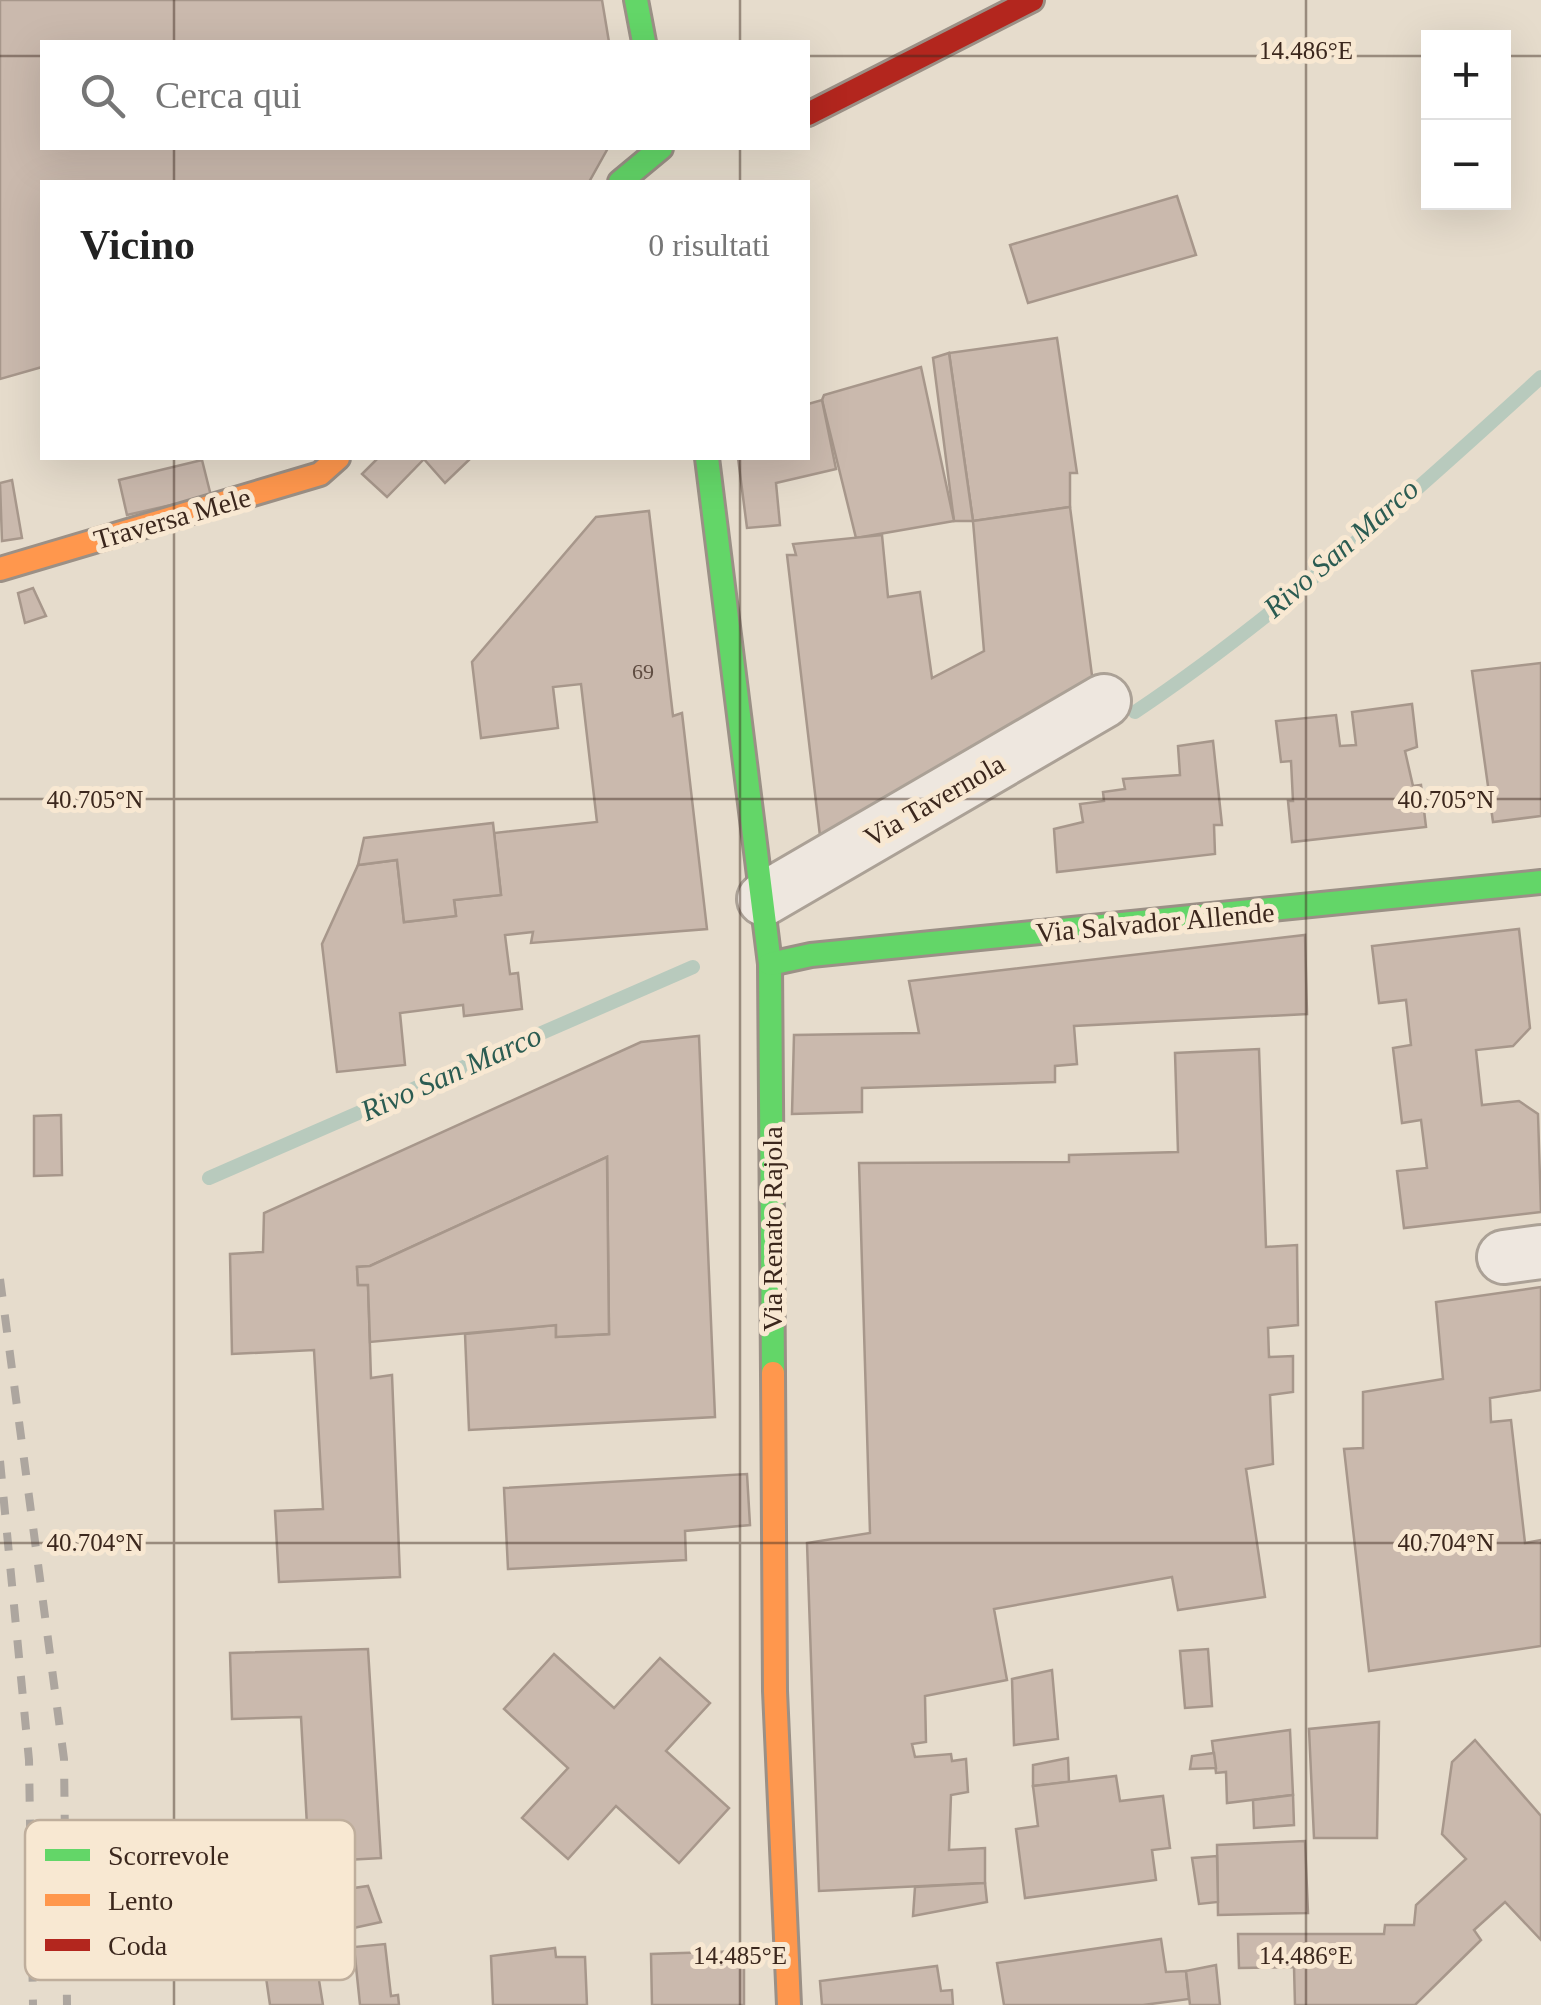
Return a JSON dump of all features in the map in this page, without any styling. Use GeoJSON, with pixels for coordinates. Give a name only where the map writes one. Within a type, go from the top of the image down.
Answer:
{"type":"FeatureCollection","features":[{"type":"Feature","properties":{"kind":"street"},"geometry":{"type":"LineString","coordinates":[[636,0],[644,40]]}},
{"type":"Feature","properties":{"kind":"street"},"geometry":{"type":"LineString","coordinates":[[810,113],[1032,0]]}},
{"type":"Feature","properties":{"kind":"street"},"geometry":{"type":"LineString","coordinates":[[622,180],[660,150]]}},
{"type":"Feature","properties":{"kind":"street"},"geometry":{"type":"LineString","coordinates":[[662,150],[668,180]]}},
{"type":"Feature","properties":{"kind":"street","name":"Traversa Mele"},"geometry":{"type":"LineString","coordinates":[[0,569],[320,474],[336,460]]}},
{"type":"Feature","properties":{"kind":"street","name":"Via Renato Rajola"},"geometry":{"type":"LineString","coordinates":[[707,460],[770,964],[775,1691],[789,2005]]}},
{"type":"Feature","properties":{"kind":"street","name":"Via Tavernola"},"geometry":{"type":"LineString","coordinates":[[764,899],[1104,701]]}},
{"type":"Feature","properties":{"kind":"street","name":"Via Salvador Allende"},"geometry":{"type":"LineString","coordinates":[[770,964],[811,954],[1541,882]]}},
{"type":"Feature","properties":{"kind":"building"},"geometry":{"type":"Polygon","coordinates":[[[0,0],[602,0],[609,40],[40,40],[40,150],[607,150],[590,180],[40,180],[40,368],[0,379],[0,0]]]}},
{"type":"Feature","properties":{"kind":"building"},"geometry":{"type":"Polygon","coordinates":[[[1177,196],[1196,255],[1028,303],[1010,245],[1177,196]]]}},
{"type":"Feature","properties":{"kind":"building"},"geometry":{"type":"Polygon","coordinates":[[[1057,338],[1077,473],[1070,473],[1070,507],[973,521],[949,353],[1057,338]]]}},
{"type":"Feature","properties":{"kind":"building"},"geometry":{"type":"Polygon","coordinates":[[[949,353],[973,521],[954,521],[933,358],[949,353]]]}},
{"type":"Feature","properties":{"kind":"building"},"geometry":{"type":"Polygon","coordinates":[[[921,367],[954,521],[856,538],[822,400],[824,395],[921,367]]]}},
{"type":"Feature","properties":{"kind":"building"},"geometry":{"type":"Polygon","coordinates":[[[822,400],[836,469],[776,483],[780,525],[747,528],[738,460],[810,460],[810,403],[822,400]]]}},
{"type":"Feature","properties":{"kind":"building"},"geometry":{"type":"Polygon","coordinates":[[[202,460],[211,496],[127,515],[119,480],[202,460]]]}},
{"type":"Feature","properties":{"kind":"building"},"geometry":{"type":"Polygon","coordinates":[[[376,460],[423,460],[387,497],[362,474],[376,460]]]}},
{"type":"Feature","properties":{"kind":"building"},"geometry":{"type":"Polygon","coordinates":[[[425,460],[469,460],[445,483],[425,460]]]}},
{"type":"Feature","properties":{"kind":"building"},"geometry":{"type":"Polygon","coordinates":[[[12,480],[22,538],[2,541],[0,483],[12,480]]]}},
{"type":"Feature","properties":{"kind":"building"},"geometry":{"type":"Polygon","coordinates":[[[1070,507],[1093,683],[820,836],[787,555],[796,555],[793,544],[882,535],[888,597],[920,592],[932,678],[984,651],[973,521],[1070,507]]]}},
{"type":"Feature","properties":{"kind":"building"},"geometry":{"type":"Polygon","coordinates":[[[649,511],[673,716],[682,713],[707,929],[531,943],[533,932],[505,935],[510,974],[518,973],[522,1009],[464,1016],[463,1005],[400,1013],[405,1065],[337,1072],[322,944],[358,865],[397,860],[404,922],[456,916],[454,900],[501,895],[494,833],[597,822],[581,684],[553,687],[558,728],[481,738],[472,662],[596,517],[649,511]]]}},
{"type":"Feature","properties":{"kind":"building"},"geometry":{"type":"Polygon","coordinates":[[[33,588],[46,616],[25,623],[18,593],[33,588]]]}},
{"type":"Feature","properties":{"kind":"building"},"geometry":{"type":"Polygon","coordinates":[[[1541,663],[1541,816],[1493,822],[1472,671],[1541,663]]]}},
{"type":"Feature","properties":{"kind":"building"},"geometry":{"type":"Polygon","coordinates":[[[1412,704],[1417,747],[1405,751],[1413,786],[1421,785],[1426,827],[1292,842],[1288,801],[1293,801],[1291,761],[1281,762],[1276,721],[1336,715],[1340,746],[1356,745],[1352,712],[1412,704]]]}},
{"type":"Feature","properties":{"kind":"building"},"geometry":{"type":"Polygon","coordinates":[[[1213,741],[1222,825],[1214,825],[1215,854],[1057,872],[1054,829],[1083,822],[1080,804],[1104,801],[1103,792],[1125,789],[1123,779],[1180,775],[1178,746],[1213,741]]]}},
{"type":"Feature","properties":{"kind":"building"},"geometry":{"type":"Polygon","coordinates":[[[493,823],[501,895],[454,900],[456,916],[404,922],[397,860],[358,865],[364,838],[493,823]]]}},
{"type":"Feature","properties":{"kind":"building"},"geometry":{"type":"Polygon","coordinates":[[[1519,929],[1530,1028],[1513,1046],[1476,1050],[1482,1105],[1519,1101],[1538,1114],[1541,1212],[1404,1228],[1397,1171],[1427,1168],[1421,1120],[1402,1123],[1393,1048],[1411,1045],[1406,1000],[1379,1003],[1372,946],[1519,929]]]}},
{"type":"Feature","properties":{"kind":"building"},"geometry":{"type":"Polygon","coordinates":[[[1305,935],[1307,1014],[1074,1026],[1077,1064],[1055,1066],[1055,1082],[862,1088],[862,1112],[792,1114],[794,1035],[919,1033],[909,981],[1305,935]]]}},
{"type":"Feature","properties":{"kind":"building"},"geometry":{"type":"Polygon","coordinates":[[[699,1036],[715,1417],[469,1430],[465,1334],[556,1325],[556,1337],[609,1334],[607,1157],[370,1266],[357,1267],[358,1285],[368,1285],[371,1378],[392,1375],[400,1577],[279,1582],[275,1511],[323,1509],[314,1350],[232,1354],[230,1254],[263,1252],[264,1213],[641,1042],[699,1036]]]}},
{"type":"Feature","properties":{"kind":"building"},"geometry":{"type":"Polygon","coordinates":[[[1259,1049],[1266,1247],[1297,1245],[1298,1325],[1268,1328],[1269,1357],[1293,1356],[1293,1392],[1270,1395],[1273,1464],[1246,1469],[1265,1597],[1178,1610],[1172,1577],[994,1609],[1007,1680],[925,1696],[926,1742],[912,1744],[915,1757],[951,1754],[952,1761],[966,1759],[968,1792],[951,1795],[949,1850],[985,1848],[985,1883],[819,1891],[807,1543],[870,1533],[859,1163],[1069,1162],[1069,1155],[1178,1152],[1175,1053],[1259,1049]]]}},
{"type":"Feature","properties":{"kind":"building"},"geometry":{"type":"Polygon","coordinates":[[[61,1115],[62,1175],[34,1176],[34,1116],[61,1115]]]}},
{"type":"Feature","properties":{"kind":"building"},"geometry":{"type":"Polygon","coordinates":[[[607,1157],[609,1334],[556,1337],[556,1325],[370,1342],[368,1285],[358,1285],[357,1267],[370,1266],[607,1157]]]}},
{"type":"Feature","properties":{"kind":"building"},"geometry":{"type":"Polygon","coordinates":[[[1541,1287],[1541,1390],[1490,1398],[1491,1422],[1511,1420],[1525,1543],[1541,1540],[1541,1646],[1369,1671],[1344,1449],[1363,1448],[1363,1392],[1443,1379],[1436,1302],[1541,1287]]]}},
{"type":"Feature","properties":{"kind":"building"},"geometry":{"type":"Polygon","coordinates":[[[747,1474],[750,1525],[685,1531],[686,1560],[508,1569],[504,1488],[747,1474]]]}},
{"type":"Feature","properties":{"kind":"building"},"geometry":{"type":"Polygon","coordinates":[[[368,1649],[381,1858],[355,1859],[355,1820],[307,1820],[301,1717],[232,1719],[230,1653],[368,1649]]]}},
{"type":"Feature","properties":{"kind":"building"},"geometry":{"type":"Polygon","coordinates":[[[1208,1649],[1212,1706],[1185,1708],[1180,1651],[1208,1649]]]}},
{"type":"Feature","properties":{"kind":"building"},"geometry":{"type":"Polygon","coordinates":[[[554,1654],[614,1708],[660,1658],[710,1703],[666,1751],[729,1808],[679,1863],[616,1806],[568,1859],[522,1818],[568,1768],[504,1709],[554,1654]]]}},
{"type":"Feature","properties":{"kind":"building"},"geometry":{"type":"Polygon","coordinates":[[[1052,1670],[1058,1739],[1014,1745],[1012,1679],[1052,1670]]]}},
{"type":"Feature","properties":{"kind":"building"},"geometry":{"type":"Polygon","coordinates":[[[1379,1722],[1377,1838],[1314,1838],[1309,1729],[1379,1722]]]}},
{"type":"Feature","properties":{"kind":"building"},"geometry":{"type":"Polygon","coordinates":[[[1290,1730],[1293,1795],[1227,1803],[1226,1772],[1216,1773],[1212,1741],[1290,1730]]]}},
{"type":"Feature","properties":{"kind":"building"},"geometry":{"type":"Polygon","coordinates":[[[1475,1740],[1541,1816],[1541,1940],[1505,1902],[1474,1930],[1481,1940],[1415,2005],[1295,2005],[1294,1967],[1239,1968],[1238,1934],[1384,1934],[1385,1925],[1414,1925],[1416,1905],[1466,1859],[1442,1834],[1452,1762],[1475,1740]]]}},
{"type":"Feature","properties":{"kind":"building"},"geometry":{"type":"Polygon","coordinates":[[[1214,1753],[1216,1768],[1190,1769],[1192,1756],[1214,1753]]]}},
{"type":"Feature","properties":{"kind":"building"},"geometry":{"type":"Polygon","coordinates":[[[1068,1758],[1069,1782],[1033,1786],[1033,1765],[1068,1758]]]}},
{"type":"Feature","properties":{"kind":"building"},"geometry":{"type":"Polygon","coordinates":[[[1116,1776],[1120,1801],[1163,1796],[1170,1848],[1152,1850],[1156,1880],[1025,1898],[1016,1829],[1038,1826],[1033,1786],[1116,1776]]]}},
{"type":"Feature","properties":{"kind":"building"},"geometry":{"type":"Polygon","coordinates":[[[1293,1795],[1294,1825],[1254,1828],[1253,1800],[1293,1795]]]}},
{"type":"Feature","properties":{"kind":"building"},"geometry":{"type":"Polygon","coordinates":[[[1305,1841],[1308,1913],[1218,1915],[1217,1845],[1305,1841]]]}},
{"type":"Feature","properties":{"kind":"building"},"geometry":{"type":"Polygon","coordinates":[[[1217,1856],[1218,1902],[1199,1904],[1192,1858],[1217,1856]]]}},
{"type":"Feature","properties":{"kind":"building"},"geometry":{"type":"Polygon","coordinates":[[[985,1883],[987,1902],[913,1916],[915,1887],[985,1883]]]}},
{"type":"Feature","properties":{"kind":"building"},"geometry":{"type":"Polygon","coordinates":[[[368,1886],[381,1922],[355,1928],[355,1888],[368,1886]]]}},
{"type":"Feature","properties":{"kind":"building"},"geometry":{"type":"Polygon","coordinates":[[[1161,1939],[1166,1972],[1186,1971],[1189,1999],[1143,2005],[1004,2005],[997,1963],[1161,1939]]]}},
{"type":"Feature","properties":{"kind":"building"},"geometry":{"type":"Polygon","coordinates":[[[385,1944],[391,1996],[398,1995],[399,2005],[360,2005],[355,1947],[385,1944]]]}},
{"type":"Feature","properties":{"kind":"building"},"geometry":{"type":"Polygon","coordinates":[[[555,1948],[556,1957],[585,1957],[587,2005],[493,2005],[491,1956],[555,1948]]]}},
{"type":"Feature","properties":{"kind":"building"},"geometry":{"type":"Polygon","coordinates":[[[744,1951],[744,2005],[652,2005],[651,1954],[744,1951]]]}},
{"type":"Feature","properties":{"kind":"building"},"geometry":{"type":"Polygon","coordinates":[[[1216,1965],[1220,2005],[1190,2005],[1186,1971],[1216,1965]]]}},
{"type":"Feature","properties":{"kind":"building"},"geometry":{"type":"Polygon","coordinates":[[[937,1966],[941,1991],[952,1990],[953,2005],[822,2005],[820,1981],[937,1966]]]}},
{"type":"Feature","properties":{"kind":"building"},"geometry":{"type":"Polygon","coordinates":[[[266,1980],[319,1980],[323,2005],[270,2005],[266,1980]]]}},
{"type":"Feature","properties":{"kind":"waterway","name":"Rivo San Marco"},"geometry":{"type":"LineString","coordinates":[[1135,712],[1293,595],[1541,377]]}},
{"type":"Feature","properties":{"kind":"waterway","name":"Rivo San Marco"},"geometry":{"type":"LineString","coordinates":[[209,1178],[693,967]]}},
{"type":"Feature","properties":{"kind":"railway"},"geometry":{"type":"LineString","coordinates":[[0,1279],[64,1759],[65,1820]]}},
{"type":"Feature","properties":{"kind":"railway"},"geometry":{"type":"LineString","coordinates":[[0,1461],[29,1760],[30,1820]]}},
{"type":"Feature","properties":{"kind":"railway"},"geometry":{"type":"LineString","coordinates":[[33,1980],[33,2005]]}},
{"type":"Feature","properties":{"kind":"railway"},"geometry":{"type":"LineString","coordinates":[[67,1980],[67,2005]]}},
{"type":"Feature","properties":{"kind":"traffic: fast"},"geometry":{"type":"LineString","coordinates":[[636,0],[644,40]]}},
{"type":"Feature","properties":{"kind":"traffic: fast"},"geometry":{"type":"LineString","coordinates":[[622,180],[659,150]]}},
{"type":"Feature","properties":{"kind":"traffic: fast"},"geometry":{"type":"LineString","coordinates":[[707,460],[770,964],[773,1373]]}},
{"type":"Feature","properties":{"kind":"traffic: fast"},"geometry":{"type":"LineString","coordinates":[[770,964],[811,955],[1541,882]]}},
{"type":"Feature","properties":{"kind":"traffic: slow"},"geometry":{"type":"LineString","coordinates":[[0,569],[320,474],[336,460]]}},
{"type":"Feature","properties":{"kind":"traffic: slow"},"geometry":{"type":"LineString","coordinates":[[773,1373],[775,1691],[789,2005]]}},
{"type":"Feature","properties":{"kind":"traffic: jam"},"geometry":{"type":"LineString","coordinates":[[810,113],[1032,0]]}}]}
